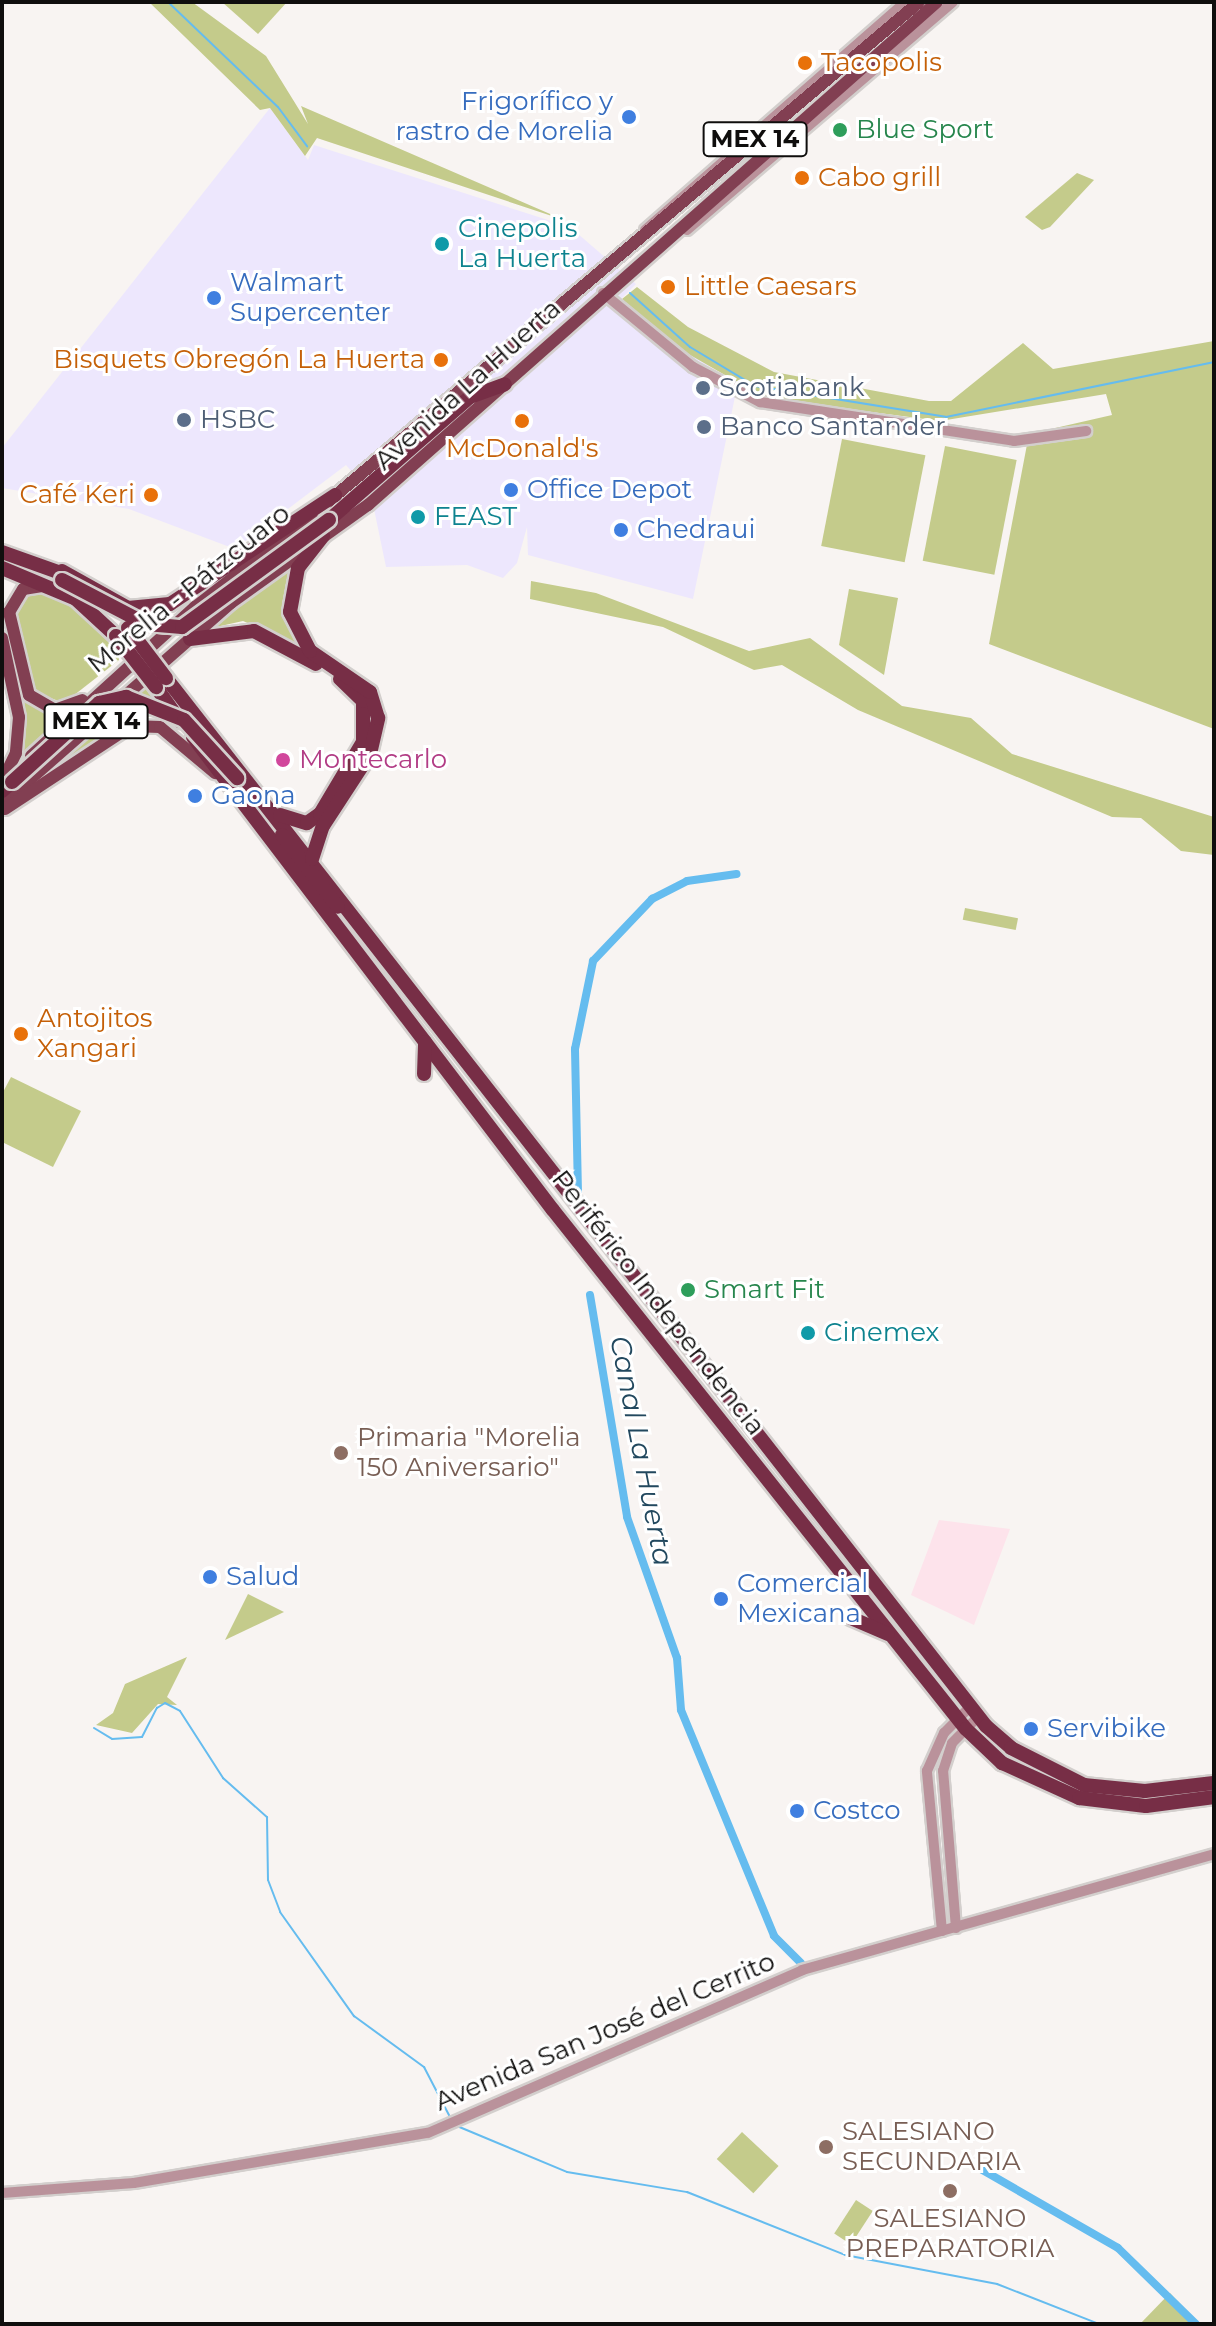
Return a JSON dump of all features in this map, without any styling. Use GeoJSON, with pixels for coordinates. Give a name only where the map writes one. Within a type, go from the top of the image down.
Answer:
{"type":"FeatureCollection","features":[{"type":"Feature","properties":{"kind":"highway"},"geometry":{"type":"LineString","coordinates":[[2,552],[146,624],[182,627],[329,520],[470,397],[505,384]]}},
{"type":"Feature","properties":{"kind":"highway"},"geometry":{"type":"LineString","coordinates":[[2,560],[59,579],[128,608],[170,604],[335,495]]}},
{"type":"Feature","properties":{"kind":"highway"},"geometry":{"type":"LineString","coordinates":[[312,859],[323,826],[370,754],[378,718],[370,692],[310,651],[290,612],[298,568],[323,536]]}},
{"type":"Feature","properties":{"kind":"highway"},"geometry":{"type":"LineString","coordinates":[[2,568],[59,579],[122,632],[161,682]]}},
{"type":"Feature","properties":{"kind":"highway"},"geometry":{"type":"LineString","coordinates":[[190,639],[254,631],[332,674],[363,701],[363,742],[320,814],[307,823],[278,814]]}},
{"type":"Feature","properties":{"kind":"highway","name":"Periférico Independencia"},"geometry":{"type":"LineString","coordinates":[[161,682],[425,1042],[962,1724],[1002,1763],[1079,1798],[1146,1806],[1214,1797]]}},
{"type":"Feature","properties":{"kind":"highway","name":"Periférico Independencia"},"geometry":{"type":"LineString","coordinates":[[161,682],[278,814],[357,921],[974,1712],[1011,1748],[1084,1785],[1145,1791],[1214,1783]]}},
{"type":"Feature","properties":{"kind":"highway"},"geometry":{"type":"LineString","coordinates":[[4,785],[99,703],[126,697],[184,720],[324,892],[357,921]]}},
{"type":"Feature","properties":{"kind":"highway"},"geometry":{"type":"LineString","coordinates":[[424,1074],[425,1042]]}},
{"type":"Feature","properties":{"kind":"highway"},"geometry":{"type":"LineString","coordinates":[[851,1618],[890,1635]]}},
{"type":"Feature","properties":{"kind":"main road","name":"Avenida La Huerta"},"geometry":{"type":"LineString","coordinates":[[335,495],[919,2]]}},
{"type":"Feature","properties":{"kind":"main road","name":"Avenida La Huerta"},"geometry":{"type":"LineString","coordinates":[[323,536],[352,515],[505,384],[627,270],[937,2]]}},
{"type":"Feature","properties":{"kind":"main road","name":"Morelia - Pátzcuaro"},"geometry":{"type":"LineString","coordinates":[[4,785],[102,688],[335,495]]}},
{"type":"Feature","properties":{"kind":"main road","name":"MEX 14"},"geometry":{"type":"LineString","coordinates":[[2,804],[190,639],[323,536]]}},
{"type":"Feature","properties":{"kind":"main road"},"geometry":{"type":"LineString","coordinates":[[59,579],[23,589],[9,612],[29,695],[55,710],[102,688]]}},
{"type":"Feature","properties":{"kind":"main road"},"geometry":{"type":"LineString","coordinates":[[2,638],[19,717],[16,753],[4,785]]}},
{"type":"Feature","properties":{"kind":"main road"},"geometry":{"type":"LineString","coordinates":[[2,811],[116,733],[146,724],[174,735],[233,782]]}},
{"type":"Feature","properties":{"kind":"street"},"geometry":{"type":"LineString","coordinates":[[643,233],[905,2]]}},
{"type":"Feature","properties":{"kind":"street"},"geometry":{"type":"LineString","coordinates":[[627,270],[700,220],[953,2]]}},
{"type":"Feature","properties":{"kind":"street"},"geometry":{"type":"LineString","coordinates":[[603,293],[681,359],[760,402],[1014,441],[1086,431]]}},
{"type":"Feature","properties":{"kind":"street"},"geometry":{"type":"LineString","coordinates":[[942,1931],[927,1771],[974,1712]]}},
{"type":"Feature","properties":{"kind":"street"},"geometry":{"type":"LineString","coordinates":[[956,1928],[943,1771],[962,1724]]}},
{"type":"Feature","properties":{"kind":"street","name":"Avenida San José del Cerrito"},"geometry":{"type":"LineString","coordinates":[[2,2193],[134,2183],[428,2133],[802,1970],[1214,1854]]}},
{"type":"Feature","properties":{"kind":"shaded area"},"geometry":{"type":"Polygon","coordinates":[[[270,108],[308,160],[314,145],[570,227],[636,284],[620,300],[737,387],[693,599],[528,555],[527,527],[517,563],[503,578],[467,565],[386,567],[374,509],[379,504],[346,465],[235,549],[129,509],[2,488],[2,448],[270,108]]]}},
{"type":"Feature","properties":{"kind":"shaded area"},"geometry":{"type":"Polygon","coordinates":[[[939,1520],[1010,1529],[974,1625],[911,1595],[939,1520]]]}},
{"type":"Feature","properties":{"kind":"green space"},"geometry":{"type":"Polygon","coordinates":[[[149,2],[192,2],[266,56],[308,124],[301,106],[564,220],[317,138],[305,156],[270,108],[260,110],[149,2]]]}},
{"type":"Feature","properties":{"kind":"green space"},"geometry":{"type":"Polygon","coordinates":[[[222,2],[287,2],[258,34],[222,2]]]}},
{"type":"Feature","properties":{"kind":"green space"},"geometry":{"type":"Polygon","coordinates":[[[1077,173],[1094,180],[1050,227],[1042,230],[1025,217],[1077,173]]]}},
{"type":"Feature","properties":{"kind":"green space"},"geometry":{"type":"Polygon","coordinates":[[[637,287],[688,327],[774,372],[929,401],[951,401],[1023,343],[1053,369],[1214,341],[1214,729],[989,644],[1029,434],[1112,415],[1106,394],[940,421],[765,398],[671,344],[622,299],[637,287]]]}},
{"type":"Feature","properties":{"kind":"green space"},"geometry":{"type":"Polygon","coordinates":[[[842,439],[925,455],[905,562],[821,546],[842,439]]]}},
{"type":"Feature","properties":{"kind":"green space"},"geometry":{"type":"Polygon","coordinates":[[[945,446],[1017,460],[994,575],[923,561],[945,446]]]}},
{"type":"Feature","properties":{"kind":"green space"},"geometry":{"type":"Polygon","coordinates":[[[289,568],[282,604],[297,644],[243,621],[207,629],[289,568]]]}},
{"type":"Feature","properties":{"kind":"green space"},"geometry":{"type":"Polygon","coordinates":[[[531,581],[596,593],[749,651],[810,638],[902,706],[971,718],[1012,754],[1214,817],[1214,855],[1181,851],[1141,818],[1112,817],[858,710],[782,665],[754,670],[663,627],[530,599],[531,581]]]}},
{"type":"Feature","properties":{"kind":"green space"},"geometry":{"type":"Polygon","coordinates":[[[849,589],[898,598],[884,675],[839,645],[849,589]]]}},
{"type":"Feature","properties":{"kind":"green space"},"geometry":{"type":"Polygon","coordinates":[[[24,592],[45,592],[70,605],[118,651],[119,660],[64,703],[34,692],[14,624],[24,592]]]}},
{"type":"Feature","properties":{"kind":"green space"},"geometry":{"type":"Polygon","coordinates":[[[146,685],[161,704],[154,715],[114,727],[21,791],[146,685]]]}},
{"type":"Feature","properties":{"kind":"green space"},"geometry":{"type":"Polygon","coordinates":[[[24,700],[61,718],[21,756],[26,727],[24,700]]]}},
{"type":"Feature","properties":{"kind":"green space"},"geometry":{"type":"Polygon","coordinates":[[[965,908],[1018,918],[1016,930],[963,920],[965,908]]]}},
{"type":"Feature","properties":{"kind":"green space"},"geometry":{"type":"Polygon","coordinates":[[[11,1077],[81,1111],[53,1167],[2,1142],[2,1094],[11,1077]]]}},
{"type":"Feature","properties":{"kind":"green space"},"geometry":{"type":"Polygon","coordinates":[[[248,1594],[284,1612],[225,1640],[248,1594]]]}},
{"type":"Feature","properties":{"kind":"green space"},"geometry":{"type":"Polygon","coordinates":[[[187,1657],[167,1697],[177,1705],[158,1704],[132,1733],[96,1725],[113,1713],[125,1684],[187,1657]]]}},
{"type":"Feature","properties":{"kind":"green space"},"geometry":{"type":"Polygon","coordinates":[[[742,2132],[779,2166],[753,2193],[717,2159],[742,2132]]]}},
{"type":"Feature","properties":{"kind":"green space"},"geometry":{"type":"Polygon","coordinates":[[[856,2200],[873,2211],[851,2244],[834,2234],[856,2200]]]}},
{"type":"Feature","properties":{"kind":"green space"},"geometry":{"type":"Polygon","coordinates":[[[1170,2293],[1199,2324],[1140,2324],[1170,2293]]]}},
{"type":"Feature","properties":{"kind":"waterway"},"geometry":{"type":"LineString","coordinates":[[168,2],[278,107],[307,146]]}},
{"type":"Feature","properties":{"kind":"waterway"},"geometry":{"type":"LineString","coordinates":[[630,293],[690,347],[755,386],[946,417],[1214,362]]}},
{"type":"Feature","properties":{"kind":"waterway","name":"Canal La Huerta"},"geometry":{"type":"LineString","coordinates":[[578,1193],[575,1049],[593,961],[652,899],[687,881],[737,874]]}},
{"type":"Feature","properties":{"kind":"waterway","name":"Canal La Huerta"},"geometry":{"type":"LineString","coordinates":[[590,1295],[627,1517],[677,1658],[681,1710],[774,1936],[801,1963]]}},
{"type":"Feature","properties":{"kind":"waterway"},"geometry":{"type":"LineString","coordinates":[[94,1728],[112,1739],[142,1737],[157,1708],[165,1703],[180,1711],[223,1778],[267,1817],[268,1880],[280,1912],[354,2016],[424,2067],[450,2117]]}},
{"type":"Feature","properties":{"kind":"waterway"},"geometry":{"type":"LineString","coordinates":[[457,2126],[567,2172],[687,2192],[845,2255],[997,2284],[1099,2324]]}},
{"type":"Feature","properties":{"kind":"waterway","name":"Canal La Huerta"},"geometry":{"type":"LineString","coordinates":[[979,2168],[1118,2248],[1196,2324]]}},
{"type":"Feature","properties":{"kind":"place","name":"Tacopolis"},"geometry":{"type":"Point","coordinates":[805,63]}},
{"type":"Feature","properties":{"kind":"place","name":"Frigorífico y rastro de Morelia"},"geometry":{"type":"Point","coordinates":[629,117]}},
{"type":"Feature","properties":{"kind":"place","name":"Blue Sport"},"geometry":{"type":"Point","coordinates":[840,130]}},
{"type":"Feature","properties":{"kind":"place","name":"Cabo grill"},"geometry":{"type":"Point","coordinates":[802,178]}},
{"type":"Feature","properties":{"kind":"place","name":"Cinepolis La Huerta"},"geometry":{"type":"Point","coordinates":[442,244]}},
{"type":"Feature","properties":{"kind":"place","name":"Little Caesars"},"geometry":{"type":"Point","coordinates":[668,287]}},
{"type":"Feature","properties":{"kind":"place","name":"Walmart Supercenter"},"geometry":{"type":"Point","coordinates":[214,298]}},
{"type":"Feature","properties":{"kind":"place","name":"Bisquets Obregón La Huerta"},"geometry":{"type":"Point","coordinates":[441,360]}},
{"type":"Feature","properties":{"kind":"place","name":"Scotiabank"},"geometry":{"type":"Point","coordinates":[703,388]}},
{"type":"Feature","properties":{"kind":"place","name":"HSBC"},"geometry":{"type":"Point","coordinates":[184,420]}},
{"type":"Feature","properties":{"kind":"place","name":"McDonald's"},"geometry":{"type":"Point","coordinates":[522,421]}},
{"type":"Feature","properties":{"kind":"place","name":"Banco Santander"},"geometry":{"type":"Point","coordinates":[704,427]}},
{"type":"Feature","properties":{"kind":"place","name":"Office Depot"},"geometry":{"type":"Point","coordinates":[511,490]}},
{"type":"Feature","properties":{"kind":"place","name":"Café Keri"},"geometry":{"type":"Point","coordinates":[151,495]}},
{"type":"Feature","properties":{"kind":"place","name":"FEAST"},"geometry":{"type":"Point","coordinates":[418,517]}},
{"type":"Feature","properties":{"kind":"place","name":"Chedraui"},"geometry":{"type":"Point","coordinates":[621,530]}},
{"type":"Feature","properties":{"kind":"place","name":"Montecarlo"},"geometry":{"type":"Point","coordinates":[283,760]}},
{"type":"Feature","properties":{"kind":"place","name":"Gaona"},"geometry":{"type":"Point","coordinates":[195,796]}},
{"type":"Feature","properties":{"kind":"place","name":"Antojitos Xangari"},"geometry":{"type":"Point","coordinates":[21,1034]}},
{"type":"Feature","properties":{"kind":"place","name":"Smart Fit"},"geometry":{"type":"Point","coordinates":[688,1290]}},
{"type":"Feature","properties":{"kind":"place","name":"Cinemex"},"geometry":{"type":"Point","coordinates":[808,1333]}},
{"type":"Feature","properties":{"kind":"place","name":"Primaria \"Morelia 150 Aniversario\""},"geometry":{"type":"Point","coordinates":[341,1453]}},
{"type":"Feature","properties":{"kind":"place","name":"Salud"},"geometry":{"type":"Point","coordinates":[210,1577]}},
{"type":"Feature","properties":{"kind":"place","name":"Comercial Mexicana"},"geometry":{"type":"Point","coordinates":[721,1599]}},
{"type":"Feature","properties":{"kind":"place","name":"Servibike"},"geometry":{"type":"Point","coordinates":[1031,1729]}},
{"type":"Feature","properties":{"kind":"place","name":"Costco"},"geometry":{"type":"Point","coordinates":[797,1811]}},
{"type":"Feature","properties":{"kind":"place","name":"SALESIANO SECUNDARIA"},"geometry":{"type":"Point","coordinates":[826,2147]}},
{"type":"Feature","properties":{"kind":"place","name":"SALESIANO PREPARATORIA"},"geometry":{"type":"Point","coordinates":[950,2191]}}]}
